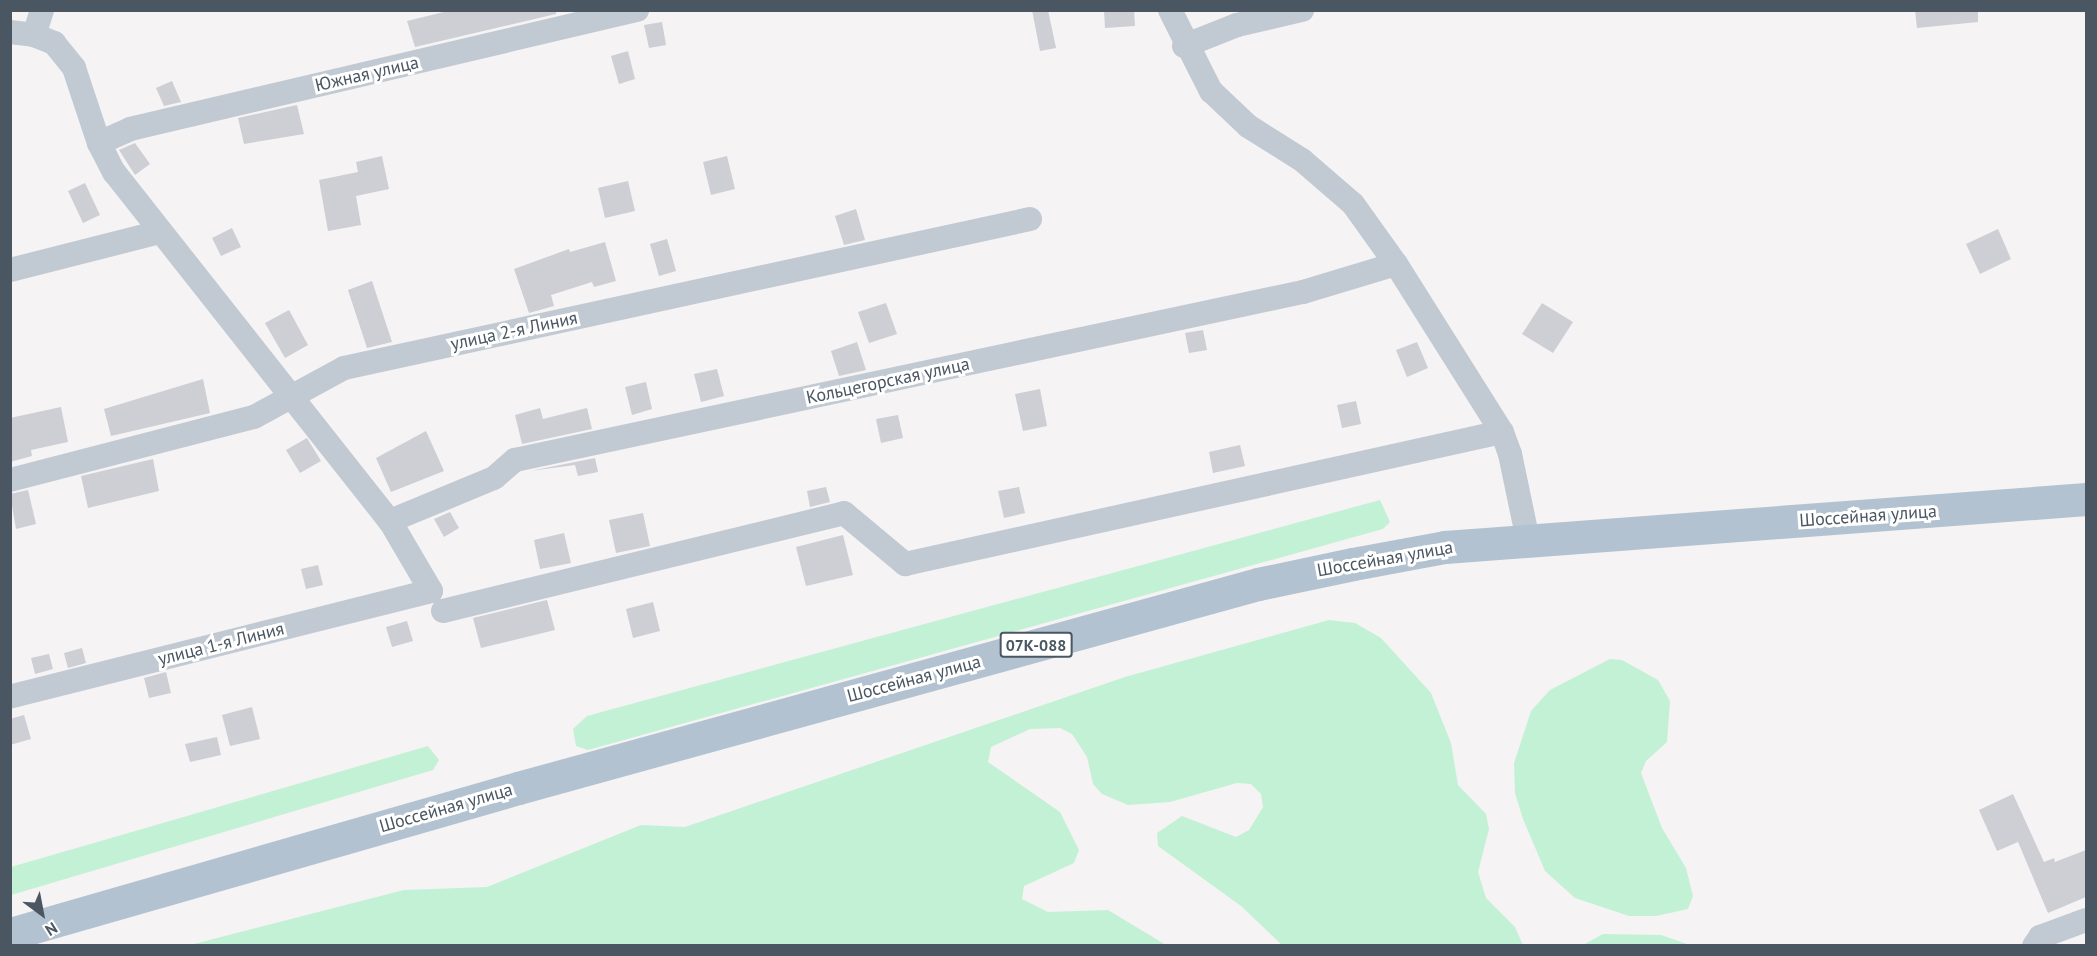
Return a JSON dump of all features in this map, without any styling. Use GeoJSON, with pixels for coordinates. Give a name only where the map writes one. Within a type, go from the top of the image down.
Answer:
{"type":"FeatureCollection","features":[{"type":"Feature","properties":{"kind":"main road","name":"Шоссейная улица"},"geometry":{"type":"LineString","coordinates":[[10,933],[518,788],[1258,584],[1445,547],[2086,499]]}},
{"type":"Feature","properties":{"kind":"street"},"geometry":{"type":"LineString","coordinates":[[34,34],[42,10]]}},
{"type":"Feature","properties":{"kind":"street","name":"Южная улица"},"geometry":{"type":"LineString","coordinates":[[99,143],[130,129],[637,10]]}},
{"type":"Feature","properties":{"kind":"street"},"geometry":{"type":"LineString","coordinates":[[1170,10],[1184,46],[1210,92],[1248,126],[1302,160],[1353,204],[1396,264],[1502,432],[1510,454],[1528,540]]}},
{"type":"Feature","properties":{"kind":"street"},"geometry":{"type":"LineString","coordinates":[[1184,46],[1237,25],[1302,10]]}},
{"type":"Feature","properties":{"kind":"street"},"geometry":{"type":"LineString","coordinates":[[10,32],[34,34],[54,43],[74,68],[99,143],[114,172],[292,394],[390,521],[437,601],[844,513],[905,564],[1502,432]]}},
{"type":"Feature","properties":{"kind":"street","name":"улица 2-я Линия"},"geometry":{"type":"LineString","coordinates":[[10,480],[254,417],[292,394],[344,368],[1030,219]]}},
{"type":"Feature","properties":{"kind":"street"},"geometry":{"type":"LineString","coordinates":[[10,270],[160,232]]}},
{"type":"Feature","properties":{"kind":"street","name":"Кольцегорская улица"},"geometry":{"type":"LineString","coordinates":[[390,521],[494,478],[515,460],[1303,292],[1396,264]]}},
{"type":"Feature","properties":{"kind":"street","name":"улица 1-я Линия"},"geometry":{"type":"LineString","coordinates":[[10,697],[437,601]]}},
{"type":"Feature","properties":{"kind":"street"},"geometry":{"type":"LineString","coordinates":[[2034,945],[2040,937],[2086,920]]}},
{"type":"Feature","properties":{"kind":"green space"},"geometry":{"type":"Polygon","coordinates":[[[1380,500],[1390,522],[1383,529],[588,750],[576,746],[573,729],[587,716],[1380,500]]]}},
{"type":"Feature","properties":{"kind":"green space"},"geometry":{"type":"Polygon","coordinates":[[[1329,620],[1355,623],[1381,638],[1431,693],[1451,743],[1458,785],[1486,814],[1489,829],[1478,872],[1486,898],[1515,927],[1523,945],[1282,945],[1241,906],[1158,846],[1157,833],[1182,816],[1236,837],[1249,830],[1263,807],[1261,794],[1251,784],[1237,783],[1170,802],[1128,805],[1102,794],[1093,784],[1087,757],[1072,734],[1060,728],[1030,729],[991,747],[988,762],[1060,812],[1079,850],[1074,863],[1024,886],[1022,899],[1048,912],[1108,910],[1166,945],[190,945],[404,890],[487,887],[641,825],[685,827],[1125,677],[1329,620]]]}},
{"type":"Feature","properties":{"kind":"green space"},"geometry":{"type":"Polygon","coordinates":[[[1610,659],[1622,660],[1658,680],[1670,701],[1667,742],[1646,761],[1641,773],[1662,828],[1686,868],[1693,896],[1688,909],[1656,916],[1629,916],[1575,898],[1545,871],[1523,819],[1515,793],[1514,763],[1531,711],[1550,690],[1610,659]]]}},
{"type":"Feature","properties":{"kind":"green space"},"geometry":{"type":"Polygon","coordinates":[[[428,746],[439,760],[433,770],[11,895],[11,867],[428,746]]]}},
{"type":"Feature","properties":{"kind":"green space"},"geometry":{"type":"Polygon","coordinates":[[[1603,934],[1661,935],[1690,945],[1583,945],[1603,934]]]}},
{"type":"Feature","properties":{"kind":"building"},"geometry":{"type":"Polygon","coordinates":[[[452,10],[556,10],[556,14],[415,47],[407,21],[452,10]]]}},
{"type":"Feature","properties":{"kind":"building"},"geometry":{"type":"Polygon","coordinates":[[[1032,10],[1048,10],[1056,48],[1040,51],[1032,10]]]}},
{"type":"Feature","properties":{"kind":"building"},"geometry":{"type":"Polygon","coordinates":[[[1104,10],[1134,10],[1135,26],[1105,28],[1104,10]]]}},
{"type":"Feature","properties":{"kind":"building"},"geometry":{"type":"Polygon","coordinates":[[[1915,10],[1978,10],[1978,22],[1917,28],[1915,10]]]}},
{"type":"Feature","properties":{"kind":"building"},"geometry":{"type":"Polygon","coordinates":[[[662,22],[666,45],[649,48],[644,25],[662,22]]]}},
{"type":"Feature","properties":{"kind":"building"},"geometry":{"type":"Polygon","coordinates":[[[628,51],[635,79],[619,84],[611,56],[628,51]]]}},
{"type":"Feature","properties":{"kind":"building"},"geometry":{"type":"Polygon","coordinates":[[[172,81],[181,102],[164,106],[156,88],[172,81]]]}},
{"type":"Feature","properties":{"kind":"building"},"geometry":{"type":"Polygon","coordinates":[[[297,105],[304,134],[244,144],[238,118],[297,105]]]}},
{"type":"Feature","properties":{"kind":"building"},"geometry":{"type":"Polygon","coordinates":[[[135,143],[150,164],[135,175],[119,150],[135,143]]]}},
{"type":"Feature","properties":{"kind":"building"},"geometry":{"type":"Polygon","coordinates":[[[382,156],[389,189],[356,196],[361,225],[328,231],[319,180],[358,172],[356,162],[382,156]]]}},
{"type":"Feature","properties":{"kind":"building"},"geometry":{"type":"Polygon","coordinates":[[[727,156],[735,189],[711,195],[703,162],[727,156]]]}},
{"type":"Feature","properties":{"kind":"building"},"geometry":{"type":"Polygon","coordinates":[[[628,181],[635,211],[605,218],[598,188],[628,181]]]}},
{"type":"Feature","properties":{"kind":"building"},"geometry":{"type":"Polygon","coordinates":[[[85,183],[100,215],[83,223],[68,191],[85,183]]]}},
{"type":"Feature","properties":{"kind":"building"},"geometry":{"type":"Polygon","coordinates":[[[856,209],[865,240],[844,245],[835,216],[856,209]]]}},
{"type":"Feature","properties":{"kind":"building"},"geometry":{"type":"Polygon","coordinates":[[[232,228],[241,247],[221,256],[212,238],[232,228]]]}},
{"type":"Feature","properties":{"kind":"building"},"geometry":{"type":"Polygon","coordinates":[[[1998,229],[2011,259],[1980,274],[1966,244],[1998,229]]]}},
{"type":"Feature","properties":{"kind":"building"},"geometry":{"type":"Polygon","coordinates":[[[667,239],[676,271],[659,276],[650,244],[667,239]]]}},
{"type":"Feature","properties":{"kind":"building"},"geometry":{"type":"Polygon","coordinates":[[[605,242],[616,281],[594,287],[592,282],[551,295],[554,306],[529,313],[514,269],[569,249],[570,252],[605,242]]]}},
{"type":"Feature","properties":{"kind":"building"},"geometry":{"type":"Polygon","coordinates":[[[372,281],[392,342],[367,348],[348,290],[372,281]]]}},
{"type":"Feature","properties":{"kind":"building"},"geometry":{"type":"Polygon","coordinates":[[[886,303],[897,334],[869,343],[858,312],[886,303]]]}},
{"type":"Feature","properties":{"kind":"building"},"geometry":{"type":"Polygon","coordinates":[[[1542,303],[1573,322],[1553,353],[1522,334],[1542,303]]]}},
{"type":"Feature","properties":{"kind":"building"},"geometry":{"type":"Polygon","coordinates":[[[289,310],[308,345],[285,358],[265,323],[289,310]]]}},
{"type":"Feature","properties":{"kind":"building"},"geometry":{"type":"Polygon","coordinates":[[[1203,330],[1207,350],[1189,353],[1185,333],[1203,330]]]}},
{"type":"Feature","properties":{"kind":"building"},"geometry":{"type":"Polygon","coordinates":[[[857,342],[866,370],[839,376],[831,351],[857,342]]]}},
{"type":"Feature","properties":{"kind":"building"},"geometry":{"type":"Polygon","coordinates":[[[1417,342],[1428,368],[1407,377],[1396,350],[1417,342]]]}},
{"type":"Feature","properties":{"kind":"building"},"geometry":{"type":"Polygon","coordinates":[[[717,369],[724,396],[701,402],[694,374],[717,369]]]}},
{"type":"Feature","properties":{"kind":"building"},"geometry":{"type":"Polygon","coordinates":[[[203,379],[210,413],[111,436],[104,409],[203,379]]]}},
{"type":"Feature","properties":{"kind":"building"},"geometry":{"type":"Polygon","coordinates":[[[646,382],[652,409],[632,415],[625,387],[646,382]]]}},
{"type":"Feature","properties":{"kind":"building"},"geometry":{"type":"Polygon","coordinates":[[[1040,389],[1047,426],[1023,431],[1015,394],[1040,389]]]}},
{"type":"Feature","properties":{"kind":"building"},"geometry":{"type":"Polygon","coordinates":[[[1356,401],[1361,424],[1342,428],[1337,405],[1356,401]]]}},
{"type":"Feature","properties":{"kind":"building"},"geometry":{"type":"Polygon","coordinates":[[[61,407],[68,442],[31,450],[32,456],[10,462],[10,418],[61,407]]]}},
{"type":"Feature","properties":{"kind":"building"},"geometry":{"type":"Polygon","coordinates":[[[540,408],[543,419],[587,408],[592,429],[522,444],[515,415],[540,408]]]}},
{"type":"Feature","properties":{"kind":"building"},"geometry":{"type":"Polygon","coordinates":[[[898,415],[903,438],[881,443],[876,419],[898,415]]]}},
{"type":"Feature","properties":{"kind":"building"},"geometry":{"type":"Polygon","coordinates":[[[426,431],[444,471],[391,492],[376,458],[426,431]]]}},
{"type":"Feature","properties":{"kind":"building"},"geometry":{"type":"Polygon","coordinates":[[[307,438],[321,461],[300,473],[286,450],[307,438]]]}},
{"type":"Feature","properties":{"kind":"building"},"geometry":{"type":"Polygon","coordinates":[[[1240,445],[1245,466],[1213,473],[1209,452],[1240,445]]]}},
{"type":"Feature","properties":{"kind":"building"},"geometry":{"type":"Polygon","coordinates":[[[595,458],[598,472],[578,476],[575,465],[530,471],[595,458]]]}},
{"type":"Feature","properties":{"kind":"building"},"geometry":{"type":"Polygon","coordinates":[[[153,459],[159,491],[88,508],[81,476],[153,459]]]}},
{"type":"Feature","properties":{"kind":"building"},"geometry":{"type":"Polygon","coordinates":[[[826,487],[830,502],[810,507],[807,491],[826,487]]]}},
{"type":"Feature","properties":{"kind":"building"},"geometry":{"type":"Polygon","coordinates":[[[1019,487],[1025,513],[1004,518],[998,491],[1019,487]]]}},
{"type":"Feature","properties":{"kind":"building"},"geometry":{"type":"Polygon","coordinates":[[[28,490],[36,524],[16,529],[10,494],[28,490]]]}},
{"type":"Feature","properties":{"kind":"building"},"geometry":{"type":"Polygon","coordinates":[[[450,512],[459,528],[444,537],[434,519],[450,512]]]}},
{"type":"Feature","properties":{"kind":"building"},"geometry":{"type":"Polygon","coordinates":[[[643,513],[650,546],[616,553],[609,520],[643,513]]]}},
{"type":"Feature","properties":{"kind":"building"},"geometry":{"type":"Polygon","coordinates":[[[564,533],[571,563],[540,569],[534,540],[564,533]]]}},
{"type":"Feature","properties":{"kind":"building"},"geometry":{"type":"Polygon","coordinates":[[[843,535],[853,575],[806,586],[796,547],[843,535]]]}},
{"type":"Feature","properties":{"kind":"building"},"geometry":{"type":"Polygon","coordinates":[[[318,565],[323,585],[306,589],[301,569],[318,565]]]}},
{"type":"Feature","properties":{"kind":"building"},"geometry":{"type":"Polygon","coordinates":[[[547,600],[555,630],[481,648],[473,618],[547,600]]]}},
{"type":"Feature","properties":{"kind":"building"},"geometry":{"type":"Polygon","coordinates":[[[653,602],[660,631],[633,638],[626,609],[653,602]]]}},
{"type":"Feature","properties":{"kind":"building"},"geometry":{"type":"Polygon","coordinates":[[[407,621],[413,641],[392,647],[386,627],[407,621]]]}},
{"type":"Feature","properties":{"kind":"building"},"geometry":{"type":"Polygon","coordinates":[[[82,648],[86,663],[68,668],[64,653],[82,648]]]}},
{"type":"Feature","properties":{"kind":"building"},"geometry":{"type":"Polygon","coordinates":[[[49,654],[53,669],[35,674],[31,658],[49,654]]]}},
{"type":"Feature","properties":{"kind":"building"},"geometry":{"type":"Polygon","coordinates":[[[166,672],[171,693],[149,698],[144,678],[166,672]]]}},
{"type":"Feature","properties":{"kind":"building"},"geometry":{"type":"Polygon","coordinates":[[[252,707],[260,739],[230,746],[222,715],[252,707]]]}},
{"type":"Feature","properties":{"kind":"building"},"geometry":{"type":"Polygon","coordinates":[[[24,715],[31,739],[10,745],[10,719],[24,715]]]}},
{"type":"Feature","properties":{"kind":"building"},"geometry":{"type":"Polygon","coordinates":[[[217,737],[221,755],[190,762],[185,744],[217,737]]]}},
{"type":"Feature","properties":{"kind":"building"},"geometry":{"type":"Polygon","coordinates":[[[2013,794],[2044,862],[2054,858],[2055,862],[2086,850],[2086,897],[2048,913],[2018,842],[1997,851],[1979,810],[2013,794]]]}}]}
